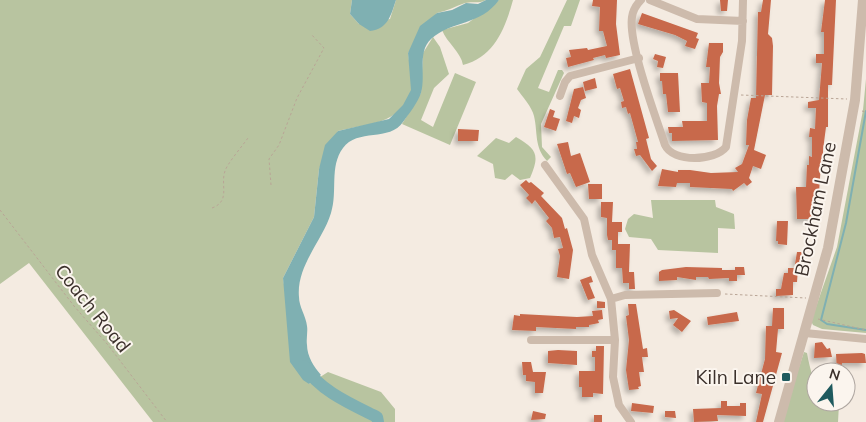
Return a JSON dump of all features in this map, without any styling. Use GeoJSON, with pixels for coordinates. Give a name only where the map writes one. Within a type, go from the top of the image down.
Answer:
{"type":"FeatureCollection","features":[{"type":"Feature","properties":{"kind":"street"},"geometry":{"type":"LineString","coordinates":[[640,0],[636,5],[632,22],[639,58],[665,145],[675,156],[713,157],[722,152],[727,142],[742,41],[743,0]]}},
{"type":"Feature","properties":{"kind":"street"},"geometry":{"type":"LineString","coordinates":[[650,0],[697,19],[743,20]]}},
{"type":"Feature","properties":{"kind":"street","name":"Brockham Lane"},"geometry":{"type":"LineString","coordinates":[[780,422],[828,248],[855,100],[863,0]]}},
{"type":"Feature","properties":{"kind":"street"},"geometry":{"type":"LineString","coordinates":[[560,96],[565,82],[570,76],[639,58]]}},
{"type":"Feature","properties":{"kind":"street"},"geometry":{"type":"LineString","coordinates":[[545,165],[584,219],[592,255],[611,299],[615,340],[613,377],[619,404],[631,422]]}},
{"type":"Feature","properties":{"kind":"street"},"geometry":{"type":"LineString","coordinates":[[611,299],[625,295],[717,293]]}},
{"type":"Feature","properties":{"kind":"street"},"geometry":{"type":"LineString","coordinates":[[805,333],[866,339]]}},
{"type":"Feature","properties":{"kind":"street"},"geometry":{"type":"LineString","coordinates":[[531,340],[615,340]]}},
{"type":"Feature","properties":{"kind":"path"},"geometry":{"type":"LineString","coordinates":[[271,185],[269,159],[279,145],[297,98],[324,48],[311,34]]}},
{"type":"Feature","properties":{"kind":"path"},"geometry":{"type":"LineString","coordinates":[[734,95],[855,100]]}},
{"type":"Feature","properties":{"kind":"path"},"geometry":{"type":"LineString","coordinates":[[212,208],[218,206],[224,198],[226,167],[248,138]]}},
{"type":"Feature","properties":{"kind":"path","name":"Coach Road"},"geometry":{"type":"LineString","coordinates":[[0,210],[167,422]]}},
{"type":"Feature","properties":{"kind":"path"},"geometry":{"type":"LineString","coordinates":[[717,293],[813,298]]}},
{"type":"Feature","properties":{"kind":"path"},"geometry":{"type":"LineString","coordinates":[[818,319],[866,330]]}},
{"type":"Feature","properties":{"kind":"green space"},"geometry":{"type":"Polygon","coordinates":[[[0,0],[352,0],[350,14],[359,24],[390,19],[396,0],[486,0],[465,3],[437,13],[408,53],[411,91],[399,111],[381,121],[338,131],[319,169],[314,217],[283,278],[288,312],[309,384],[328,372],[381,392],[395,409],[395,422],[153,422],[29,263],[0,284],[0,0]]]}},
{"type":"Feature","properties":{"kind":"green space"},"geometry":{"type":"Polygon","coordinates":[[[499,0],[513,0],[502,31],[483,56],[463,65],[460,56],[442,30],[468,23],[499,0]]]}},
{"type":"Feature","properties":{"kind":"green space"},"geometry":{"type":"Polygon","coordinates":[[[567,0],[580,0],[571,26],[564,26],[538,88],[549,92],[558,70],[562,70],[564,73],[541,124],[542,147],[551,157],[547,161],[538,145],[533,113],[517,89],[526,69],[540,57],[567,0]]]}},
{"type":"Feature","properties":{"kind":"green space"},"geometry":{"type":"Polygon","coordinates":[[[433,37],[440,47],[449,74],[434,88],[421,120],[433,127],[455,73],[476,82],[450,145],[402,124],[421,93],[423,53],[433,37]]]}},
{"type":"Feature","properties":{"kind":"green space"},"geometry":{"type":"Polygon","coordinates":[[[866,79],[866,333],[822,329],[813,325],[811,321],[837,247],[863,110],[866,79]]]}},
{"type":"Feature","properties":{"kind":"green space"},"geometry":{"type":"Polygon","coordinates":[[[516,137],[528,145],[535,153],[535,164],[530,178],[520,180],[512,174],[505,180],[495,178],[493,164],[477,156],[496,138],[509,143],[516,137]]]}},
{"type":"Feature","properties":{"kind":"green space"},"geometry":{"type":"Polygon","coordinates":[[[651,200],[715,200],[716,207],[734,214],[735,229],[718,228],[718,253],[658,250],[651,239],[629,237],[625,229],[628,219],[634,214],[653,218],[651,200]]]}},
{"type":"Feature","properties":{"kind":"green space"},"geometry":{"type":"Polygon","coordinates":[[[804,352],[807,353],[809,362],[806,362],[806,412],[839,412],[838,422],[781,422],[804,352]]]}},
{"type":"Feature","properties":{"kind":"water"},"geometry":{"type":"Polygon","coordinates":[[[352,0],[396,0],[385,24],[376,30],[370,31],[359,24],[350,14],[352,0]]]}},
{"type":"Feature","properties":{"kind":"water"},"geometry":{"type":"Polygon","coordinates":[[[486,0],[499,0],[475,19],[439,33],[427,44],[423,57],[421,93],[416,104],[403,122],[390,132],[356,138],[343,148],[339,155],[336,163],[331,213],[306,264],[299,286],[299,301],[307,326],[308,353],[313,365],[321,375],[309,384],[303,380],[290,362],[283,278],[314,217],[319,169],[325,145],[338,131],[389,119],[403,105],[411,90],[408,53],[420,26],[437,13],[452,10],[466,3],[478,4],[486,0]]]}},
{"type":"Feature","properties":{"kind":"building"},"geometry":{"type":"Polygon","coordinates":[[[593,0],[617,0],[616,24],[620,55],[606,58],[605,55],[568,67],[566,58],[571,57],[569,50],[587,48],[588,50],[607,46],[603,31],[599,31],[600,7],[592,6],[593,0]]]}},
{"type":"Feature","properties":{"kind":"building"},"geometry":{"type":"Polygon","coordinates":[[[720,0],[728,0],[727,11],[721,11],[720,0]]]}},
{"type":"Feature","properties":{"kind":"building"},"geometry":{"type":"Polygon","coordinates":[[[763,0],[771,0],[768,34],[772,38],[773,46],[772,95],[765,95],[754,150],[766,155],[761,169],[753,166],[749,178],[752,182],[747,186],[744,183],[733,191],[732,189],[690,187],[690,183],[677,183],[676,187],[658,186],[662,169],[678,172],[678,170],[690,170],[711,173],[738,172],[735,168],[742,164],[749,145],[746,145],[747,120],[751,98],[756,98],[758,12],[761,12],[763,0]]]}},
{"type":"Feature","properties":{"kind":"building"},"geometry":{"type":"Polygon","coordinates":[[[825,0],[836,0],[832,85],[828,85],[828,127],[826,127],[823,164],[821,163],[819,193],[814,193],[812,219],[797,219],[796,187],[806,187],[807,165],[809,165],[809,156],[812,157],[812,137],[809,137],[810,128],[815,129],[816,108],[808,108],[808,102],[819,100],[822,63],[816,63],[816,54],[824,54],[824,32],[821,32],[825,0]]]}},
{"type":"Feature","properties":{"kind":"building"},"geometry":{"type":"Polygon","coordinates":[[[642,13],[698,33],[696,38],[699,39],[695,49],[685,46],[687,41],[675,35],[638,24],[642,13]]]}},
{"type":"Feature","properties":{"kind":"building"},"geometry":{"type":"Polygon","coordinates":[[[709,43],[723,43],[723,52],[720,57],[719,83],[721,94],[719,94],[717,106],[718,140],[672,141],[672,133],[669,133],[668,127],[683,127],[682,121],[707,121],[707,103],[702,102],[701,83],[709,83],[710,67],[706,67],[709,43]]]}},
{"type":"Feature","properties":{"kind":"building"},"geometry":{"type":"Polygon","coordinates":[[[655,54],[666,57],[663,68],[657,67],[658,61],[653,59],[655,54]]]}},
{"type":"Feature","properties":{"kind":"building"},"geometry":{"type":"Polygon","coordinates":[[[630,69],[649,138],[646,139],[651,159],[657,166],[652,171],[640,155],[636,156],[634,149],[637,149],[636,142],[638,142],[630,113],[628,114],[626,107],[622,108],[621,102],[624,101],[620,88],[617,89],[613,74],[630,69]]]}},
{"type":"Feature","properties":{"kind":"building"},"geometry":{"type":"Polygon","coordinates":[[[660,73],[678,73],[680,112],[668,112],[666,94],[663,94],[660,73]]]}},
{"type":"Feature","properties":{"kind":"building"},"geometry":{"type":"Polygon","coordinates":[[[595,78],[597,88],[585,91],[583,82],[595,78]]]}},
{"type":"Feature","properties":{"kind":"building"},"geometry":{"type":"Polygon","coordinates":[[[583,87],[586,98],[581,100],[578,108],[581,110],[579,118],[574,116],[572,123],[566,121],[574,89],[583,87]]]}},
{"type":"Feature","properties":{"kind":"building"},"geometry":{"type":"Polygon","coordinates":[[[550,109],[555,111],[553,117],[560,119],[556,131],[544,127],[550,109]]]}},
{"type":"Feature","properties":{"kind":"building"},"geometry":{"type":"Polygon","coordinates":[[[458,129],[479,130],[478,141],[458,141],[458,129]]]}},
{"type":"Feature","properties":{"kind":"building"},"geometry":{"type":"Polygon","coordinates":[[[568,142],[571,156],[580,153],[590,182],[576,187],[570,173],[567,174],[557,144],[568,142]]]}},
{"type":"Feature","properties":{"kind":"building"},"geometry":{"type":"Polygon","coordinates":[[[526,180],[544,193],[541,196],[562,218],[565,229],[567,228],[573,250],[569,279],[557,277],[560,256],[558,249],[563,248],[560,237],[554,238],[552,228],[546,221],[549,218],[535,200],[532,204],[526,198],[529,195],[520,185],[526,180]]]}},
{"type":"Feature","properties":{"kind":"building"},"geometry":{"type":"Polygon","coordinates":[[[588,184],[602,184],[602,199],[589,199],[588,184]]]}},
{"type":"Feature","properties":{"kind":"building"},"geometry":{"type":"Polygon","coordinates":[[[601,202],[613,202],[612,222],[622,222],[622,232],[618,232],[618,244],[630,244],[629,272],[634,272],[635,289],[629,289],[629,283],[623,283],[622,268],[616,268],[616,250],[612,250],[612,240],[608,240],[607,218],[601,217],[601,202]]]}},
{"type":"Feature","properties":{"kind":"building"},"geometry":{"type":"Polygon","coordinates":[[[777,221],[788,221],[787,245],[778,244],[778,241],[776,241],[777,221]]]}},
{"type":"Feature","properties":{"kind":"building"},"geometry":{"type":"Polygon","coordinates":[[[797,252],[803,252],[803,264],[795,264],[797,252]]]}},
{"type":"Feature","properties":{"kind":"building"},"geometry":{"type":"Polygon","coordinates":[[[686,267],[735,270],[735,267],[744,267],[745,275],[737,275],[737,281],[729,281],[729,278],[709,279],[708,277],[696,277],[696,280],[677,277],[677,280],[659,281],[659,272],[662,270],[686,267]]]}},
{"type":"Feature","properties":{"kind":"building"},"geometry":{"type":"Polygon","coordinates":[[[788,268],[798,268],[797,282],[793,282],[793,295],[776,296],[776,289],[781,289],[784,273],[788,273],[788,268]]]}},
{"type":"Feature","properties":{"kind":"building"},"geometry":{"type":"Polygon","coordinates":[[[591,276],[593,282],[589,283],[595,298],[588,300],[580,280],[591,276]]]}},
{"type":"Feature","properties":{"kind":"building"},"geometry":{"type":"Polygon","coordinates":[[[597,301],[605,302],[605,308],[597,308],[597,301]]]}},
{"type":"Feature","properties":{"kind":"building"},"geometry":{"type":"Polygon","coordinates":[[[628,304],[636,304],[643,349],[647,348],[648,357],[642,357],[644,372],[639,372],[641,386],[638,387],[639,389],[629,390],[626,370],[629,340],[626,316],[629,315],[628,304]]]}},
{"type":"Feature","properties":{"kind":"building"},"geometry":{"type":"Polygon","coordinates":[[[773,308],[784,308],[784,329],[778,329],[776,352],[782,353],[763,422],[756,422],[762,394],[756,393],[765,359],[766,326],[772,326],[773,308]]]}},
{"type":"Feature","properties":{"kind":"building"},"geometry":{"type":"Polygon","coordinates":[[[602,310],[603,319],[598,320],[599,323],[589,325],[589,327],[576,327],[576,329],[536,327],[536,331],[512,330],[514,315],[577,317],[593,316],[592,311],[602,310]]]}},
{"type":"Feature","properties":{"kind":"building"},"geometry":{"type":"Polygon","coordinates":[[[674,310],[691,321],[682,332],[673,325],[678,318],[670,319],[669,311],[674,310]]]}},
{"type":"Feature","properties":{"kind":"building"},"geometry":{"type":"Polygon","coordinates":[[[737,312],[739,321],[708,325],[707,317],[737,312]]]}},
{"type":"Feature","properties":{"kind":"building"},"geometry":{"type":"Polygon","coordinates":[[[822,342],[827,349],[830,348],[832,357],[814,358],[815,343],[822,342]]]}},
{"type":"Feature","properties":{"kind":"building"},"geometry":{"type":"Polygon","coordinates":[[[596,346],[604,346],[603,394],[593,393],[593,397],[582,397],[582,387],[579,387],[579,371],[595,371],[595,357],[592,357],[592,351],[596,351],[596,346]]]}},
{"type":"Feature","properties":{"kind":"building"},"geometry":{"type":"Polygon","coordinates":[[[548,351],[577,351],[577,365],[548,363],[548,351]]]}},
{"type":"Feature","properties":{"kind":"building"},"geometry":{"type":"Polygon","coordinates":[[[862,353],[865,354],[866,363],[836,362],[836,354],[862,353]]]}},
{"type":"Feature","properties":{"kind":"building"},"geometry":{"type":"Polygon","coordinates":[[[522,362],[531,362],[533,372],[546,372],[543,393],[535,393],[535,382],[526,381],[526,375],[523,375],[522,362]]]}},
{"type":"Feature","properties":{"kind":"building"},"geometry":{"type":"Polygon","coordinates":[[[721,401],[727,401],[727,406],[740,406],[740,403],[746,403],[746,416],[717,415],[718,421],[694,422],[693,409],[721,408],[721,401]]]}},
{"type":"Feature","properties":{"kind":"building"},"geometry":{"type":"Polygon","coordinates":[[[632,403],[654,406],[653,413],[631,411],[632,403]]]}},
{"type":"Feature","properties":{"kind":"building"},"geometry":{"type":"Polygon","coordinates":[[[533,411],[546,414],[545,419],[531,420],[533,411]]]}},
{"type":"Feature","properties":{"kind":"building"},"geometry":{"type":"Polygon","coordinates":[[[665,411],[675,411],[676,418],[665,417],[665,411]]]}},
{"type":"Feature","properties":{"kind":"building"},"geometry":{"type":"Polygon","coordinates":[[[594,415],[602,415],[602,422],[594,422],[594,415]]]}},
{"type":"Feature","properties":{"kind":"waterway"},"geometry":{"type":"LineString","coordinates":[[866,111],[846,223],[821,320],[827,324],[866,330]]}},
{"type":"Feature","properties":{"kind":"waterway"},"geometry":{"type":"LineString","coordinates":[[304,366],[318,383],[327,390],[377,417],[378,422]]}},
{"type":"Feature","properties":{"kind":"place","name":"Kiln Lane"},"geometry":{"type":"Point","coordinates":[786,377]}}]}
